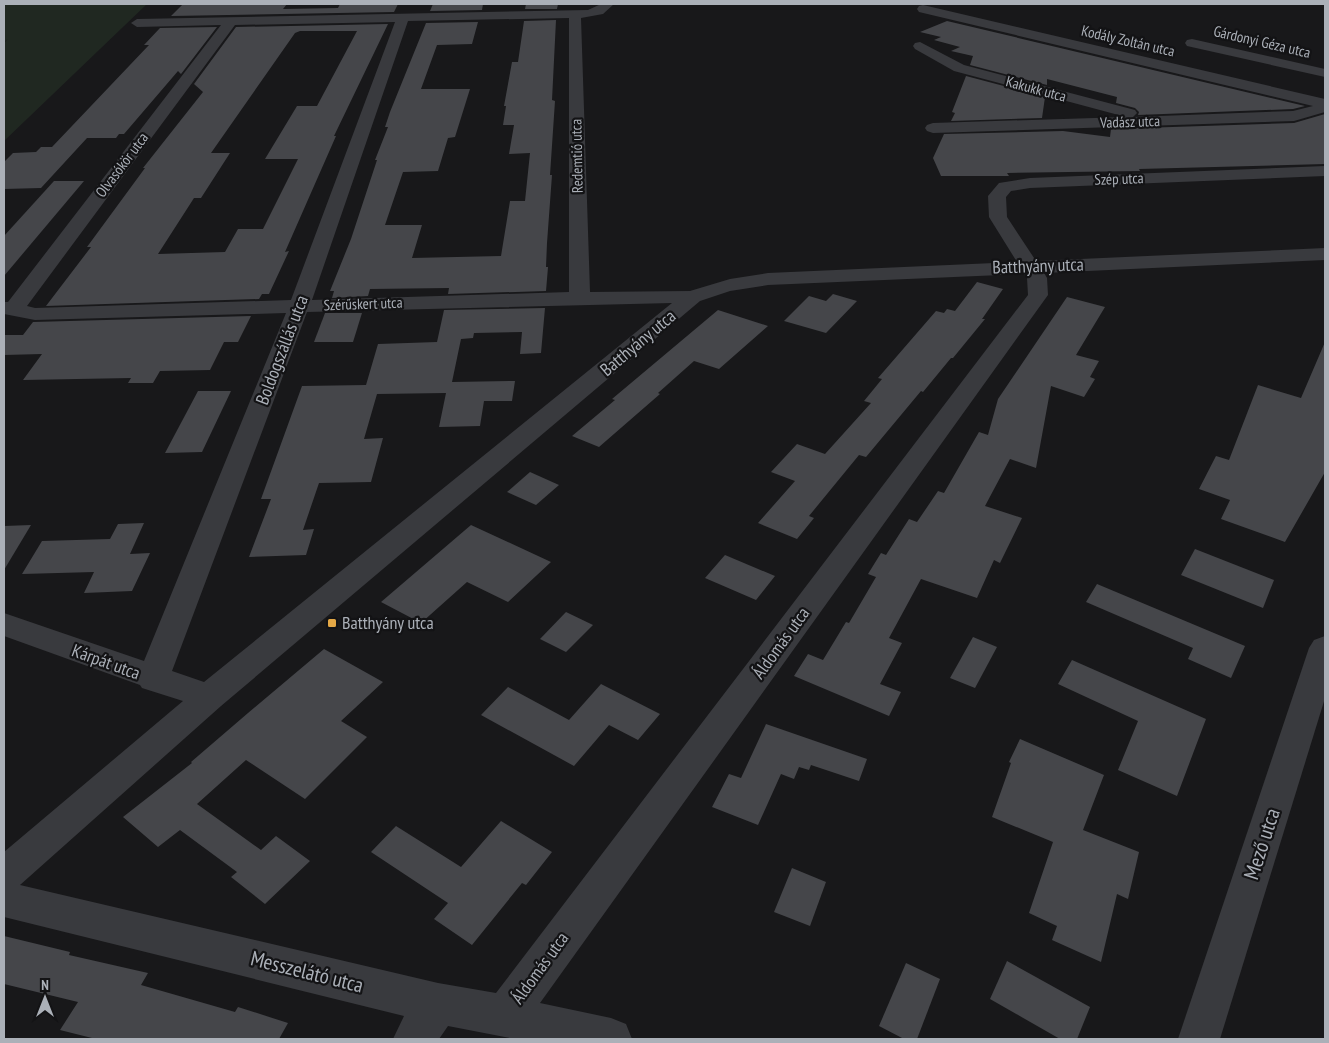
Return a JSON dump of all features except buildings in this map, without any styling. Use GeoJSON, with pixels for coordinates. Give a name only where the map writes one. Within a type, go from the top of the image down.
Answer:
{"type":"FeatureCollection","features":[{"type":"Feature","properties":{"kind":"street"},"geometry":{"type":"LineString","coordinates":[[137,23],[589,14],[600,11],[608,4]]}},
{"type":"Feature","properties":{"kind":"street","name":"Kodály Zoltán utca"},"geometry":{"type":"LineString","coordinates":[[923,9],[1325,106]]}},
{"type":"Feature","properties":{"kind":"street","name":"Redemtió utca"},"geometry":{"type":"LineString","coordinates":[[574,14],[580,298]]}},
{"type":"Feature","properties":{"kind":"street","name":"Boldogszállás utca"},"geometry":{"type":"LineString","coordinates":[[153,679],[299,306],[403,18]]}},
{"type":"Feature","properties":{"kind":"street","name":"Olvasókör utca"},"geometry":{"type":"LineString","coordinates":[[8,309],[230,21]]}},
{"type":"Feature","properties":{"kind":"street","name":"Gárdonyi Géza utca"},"geometry":{"type":"LineString","coordinates":[[1192,44],[1325,73]]}},
{"type":"Feature","properties":{"kind":"street","name":"Kakukk utca"},"geometry":{"type":"LineString","coordinates":[[920,46],[959,68],[1157,121]]}},
{"type":"Feature","properties":{"kind":"street","name":"Vadász utca"},"geometry":{"type":"LineString","coordinates":[[933,128],[1294,116],[1325,106]]}},
{"type":"Feature","properties":{"kind":"street","name":"Szép utca"},"geometry":{"type":"LineString","coordinates":[[1028,266],[998,217],[997,196],[1004,188],[1030,183],[1325,170]]}},
{"type":"Feature","properties":{"kind":"street","name":"Batthyány utca"},"geometry":{"type":"LineString","coordinates":[[4,875],[209,698],[694,297],[736,282],[768,279],[1325,254]]}},
{"type":"Feature","properties":{"kind":"street","name":"Áldomás utca"},"geometry":{"type":"LineString","coordinates":[[505,1016],[1038,295],[1036,278],[1028,266]]}},
{"type":"Feature","properties":{"kind":"street","name":"Szérűskert utca"},"geometry":{"type":"LineString","coordinates":[[8,309],[35,314],[580,298],[694,297]]}},
{"type":"Feature","properties":{"kind":"street","name":"Kárpát utca"},"geometry":{"type":"LineString","coordinates":[[4,624],[209,698]]}},
{"type":"Feature","properties":{"kind":"street","name":"Mező utca"},"geometry":{"type":"LineString","coordinates":[[1199,1039],[1325,648]]}},
{"type":"Feature","properties":{"kind":"street","name":"Messzelátó utca"},"geometry":{"type":"LineString","coordinates":[[4,899],[438,1004],[505,1016],[611,1039]]}},
{"type":"Feature","properties":{"kind":"street"},"geometry":{"type":"LineString","coordinates":[[414,1039],[438,1004]]}},
{"type":"Feature","properties":{"kind":"shaded area"},"geometry":{"type":"Polygon","coordinates":[[[4,4],[147,4],[4,141],[4,43],[8,39],[4,42],[4,4]]]}},
{"type":"Feature","properties":{"kind":"place","name":"Batthyány utca"},"geometry":{"type":"Point","coordinates":[332,623]}}]}
